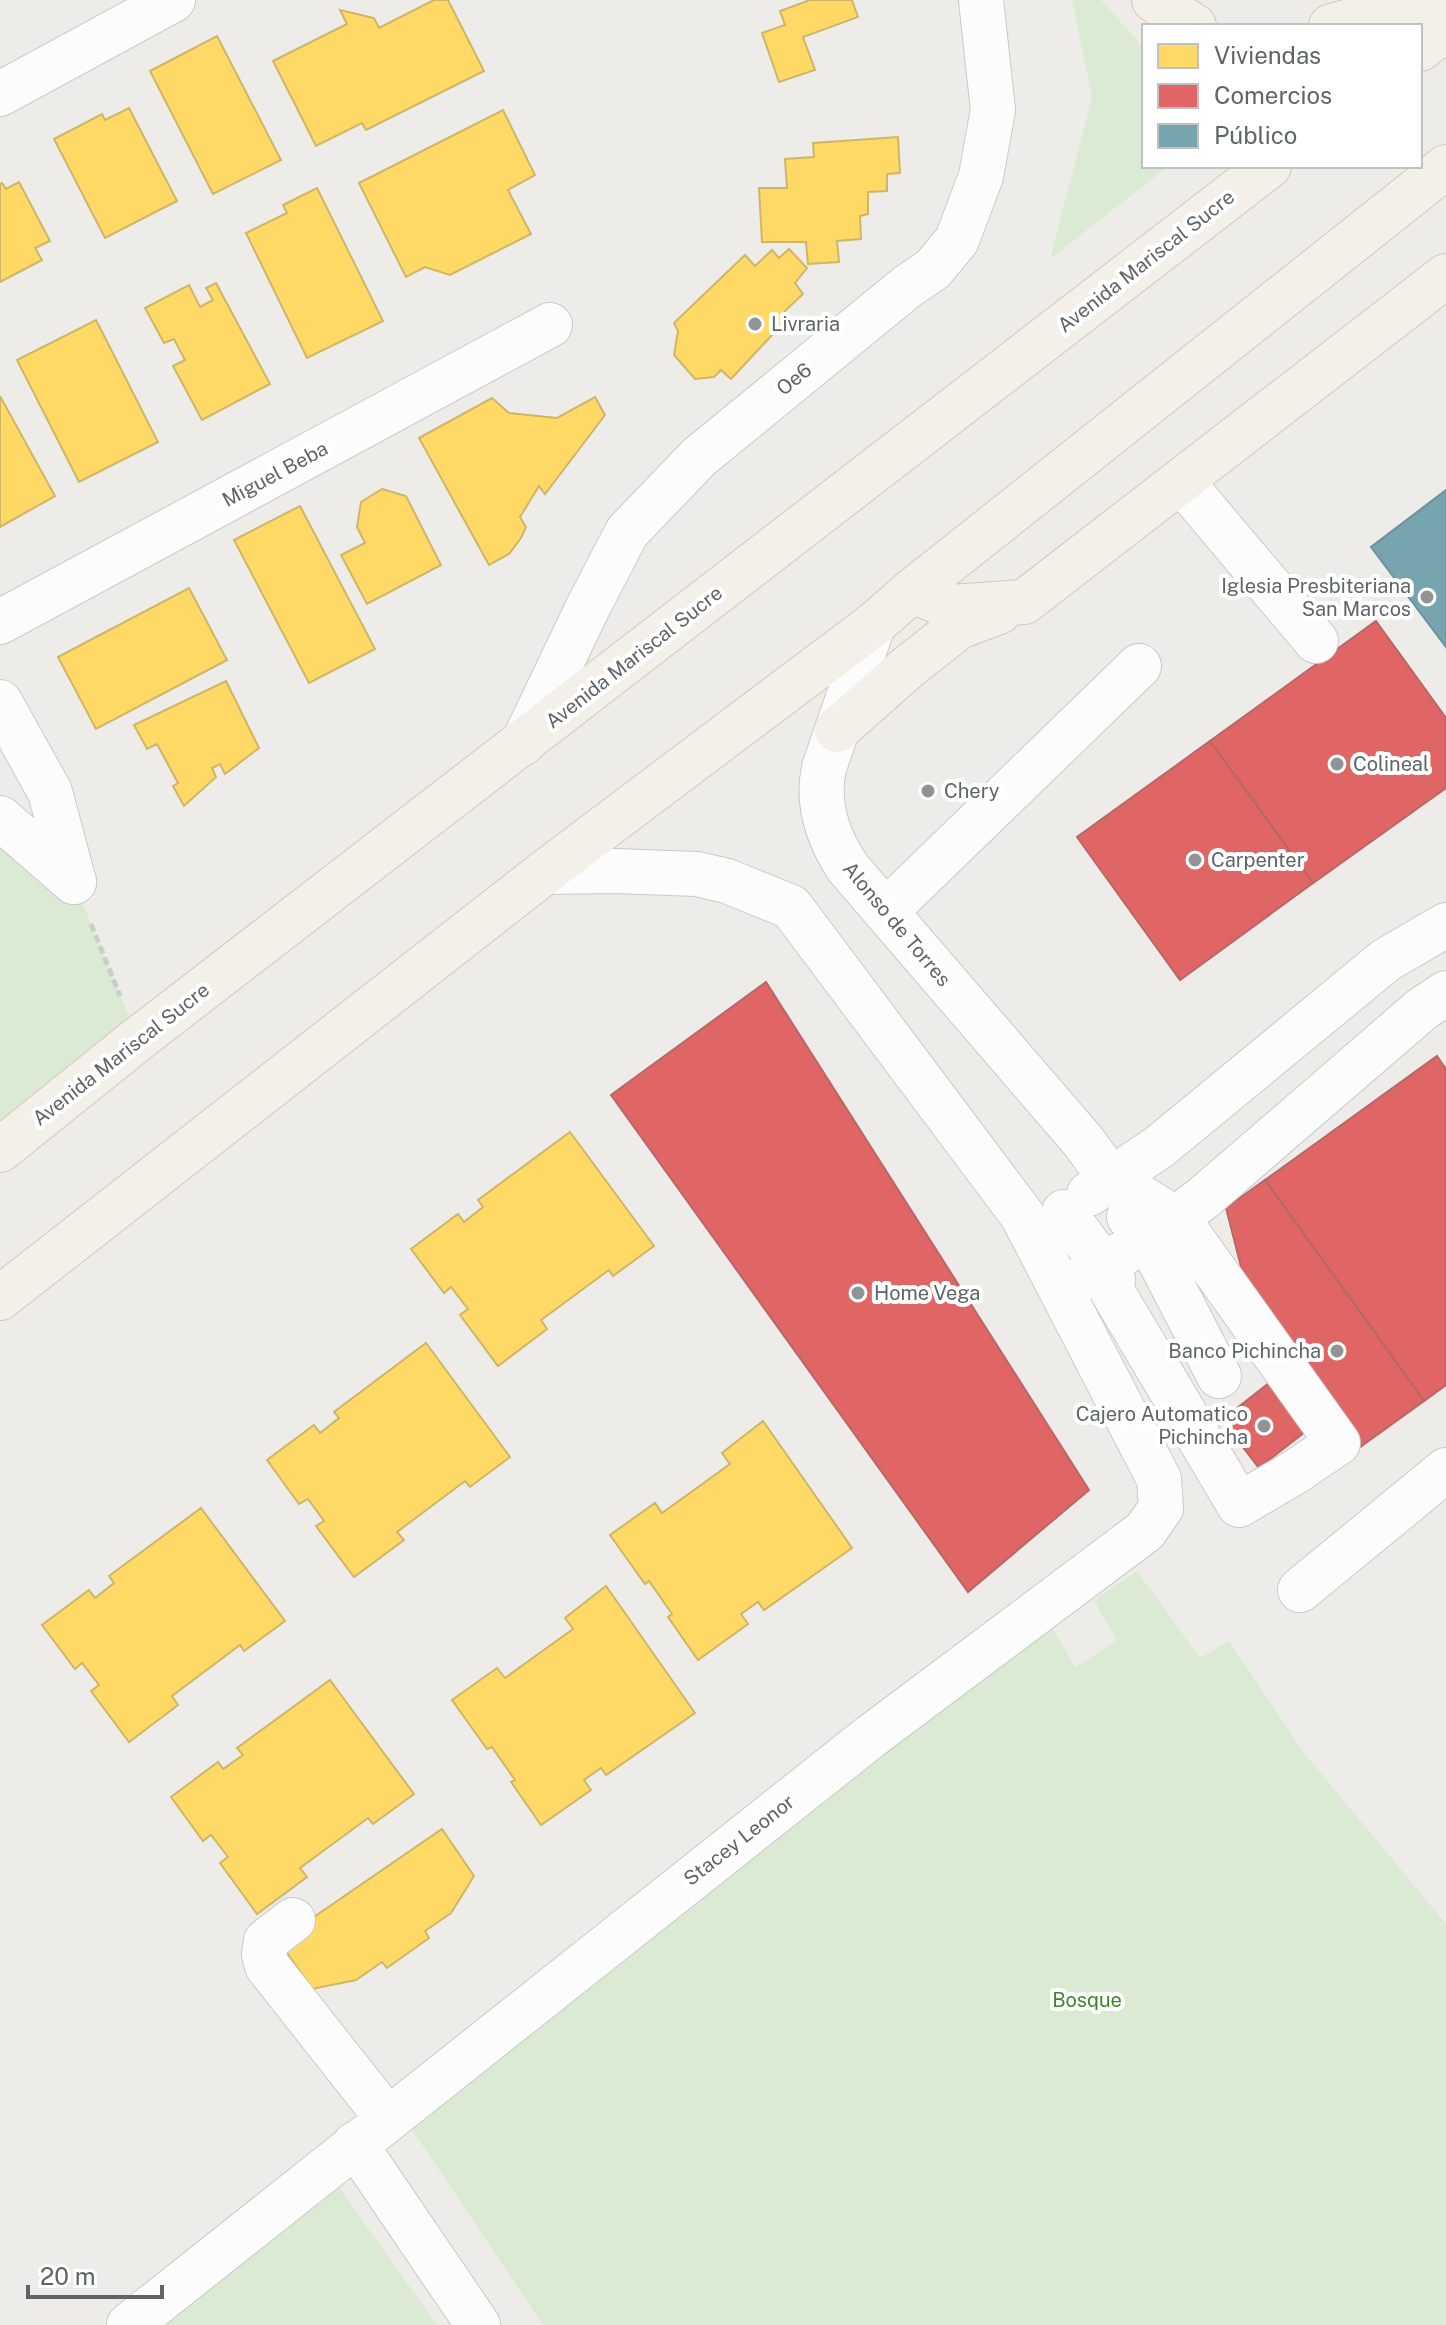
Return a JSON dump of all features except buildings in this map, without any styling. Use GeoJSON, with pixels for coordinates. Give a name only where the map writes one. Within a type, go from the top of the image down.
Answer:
{"type":"FeatureCollection","features":[{"type":"Feature","properties":{"kind":"main road"},"geometry":{"type":"LineString","coordinates":[[1154,0],[1191,24]]}},
{"type":"Feature","properties":{"kind":"main road"},"geometry":{"type":"LineString","coordinates":[[1339,24],[1431,0]]}},
{"type":"Feature","properties":{"kind":"main road"},"geometry":{"type":"LineString","coordinates":[[1422,47],[1446,29]]}},
{"type":"Feature","properties":{"kind":"main road"},"geometry":{"type":"LineString","coordinates":[[0,1298],[545,872],[873,625],[1446,167]]}},
{"type":"Feature","properties":{"kind":"main road","name":"Avenida Mariscal Sucre"},"geometry":{"type":"LineString","coordinates":[[0,1150],[138,1039],[1266,168]]}},
{"type":"Feature","properties":{"kind":"main road"},"geometry":{"type":"LineString","coordinates":[[837,730],[959,627],[1024,602],[1446,276]]}},
{"type":"Feature","properties":{"kind":"main road"},"geometry":{"type":"LineString","coordinates":[[912,591],[951,607],[1024,602]]}},
{"type":"Feature","properties":{"kind":"street"},"geometry":{"type":"LineString","coordinates":[[0,94],[173,0]]}},
{"type":"Feature","properties":{"kind":"street","name":"Oe6"},"geometry":{"type":"LineString","coordinates":[[523,743],[627,532],[699,457],[908,286],[933,269],[957,240],[981,176],[993,110],[981,0]]}},
{"type":"Feature","properties":{"kind":"street","name":"Miguel Beba"},"geometry":{"type":"LineString","coordinates":[[0,622],[550,325]]}},
{"type":"Feature","properties":{"kind":"street"},"geometry":{"type":"LineString","coordinates":[[1182,482],[1316,641]]}},
{"type":"Feature","properties":{"kind":"street","name":"Alonso de Torres"},"geometry":{"type":"LineString","coordinates":[[873,625],[820,785],[821,804],[837,851],[848,868],[1083,1141],[1105,1182]]}},
{"type":"Feature","properties":{"kind":"street"},"geometry":{"type":"LineString","coordinates":[[886,911],[1139,666]]}},
{"type":"Feature","properties":{"kind":"street"},"geometry":{"type":"LineString","coordinates":[[0,702],[50,792],[74,882]]}},
{"type":"Feature","properties":{"kind":"street"},"geometry":{"type":"LineString","coordinates":[[0,818],[74,882]]}},
{"type":"Feature","properties":{"kind":"street"},"geometry":{"type":"LineString","coordinates":[[545,872],[697,874],[738,884],[791,907],[1022,1215],[1048,1223],[1104,1265],[1113,1279],[1112,1291],[1239,1505],[1338,1443],[1188,1233],[1162,1228],[1105,1182]]}},
{"type":"Feature","properties":{"kind":"street"},"geometry":{"type":"LineString","coordinates":[[1048,1223],[1159,1147],[1386,960],[1430,935],[1446,981]]}},
{"type":"Feature","properties":{"kind":"street"},"geometry":{"type":"LineString","coordinates":[[1048,1223],[1062,1290],[1162,1228],[1202,1199],[1422,1009],[1446,993]]}},
{"type":"Feature","properties":{"kind":"street"},"geometry":{"type":"LineString","coordinates":[[1162,1228],[1219,1376]]}},
{"type":"Feature","properties":{"kind":"street","name":"Stacey Leonor"},"geometry":{"type":"LineString","coordinates":[[129,2325],[870,1737],[1145,1531],[1161,1508],[1159,1479],[1062,1290]]}},
{"type":"Feature","properties":{"kind":"street"},"geometry":{"type":"LineString","coordinates":[[1300,1590],[1446,1470]]}},
{"type":"Feature","properties":{"kind":"street"},"geometry":{"type":"LineString","coordinates":[[293,1920],[266,1941],[264,1954],[267,1966],[371,2131],[478,2325]]}},
{"type":"Feature","properties":{"kind":"path"},"geometry":{"type":"LineString","coordinates":[[74,882],[121,997]]}},
{"type":"Feature","properties":{"kind":"green space"},"geometry":{"type":"Polygon","coordinates":[[[1072,0],[1101,0],[1142,46],[1142,168],[1166,168],[1050,259],[1092,97],[1072,0]]]}},
{"type":"Feature","properties":{"kind":"green space"},"geometry":{"type":"Polygon","coordinates":[[[0,818],[74,882],[138,1039],[0,1147],[0,818]]]}},
{"type":"Feature","properties":{"kind":"green space","name":"Bosque"},"geometry":{"type":"Polygon","coordinates":[[[1137,1571],[1200,1658],[1229,1641],[1305,1754],[1446,1924],[1446,2325],[543,2325],[400,2112],[1049,1624],[1076,1667],[1117,1640],[1094,1600],[1137,1571]]]}},
{"type":"Feature","properties":{"kind":"green space"},"geometry":{"type":"Polygon","coordinates":[[[338,2186],[437,2325],[134,2325],[338,2186]]]}},
{"type":"Feature","properties":{"kind":"place","name":"Livraria"},"geometry":{"type":"Point","coordinates":[755,324]}},
{"type":"Feature","properties":{"kind":"place","name":"Iglesia Presbiteriana San Marcos"},"geometry":{"type":"Point","coordinates":[1427,597]}},
{"type":"Feature","properties":{"kind":"place","name":"Colineal"},"geometry":{"type":"Point","coordinates":[1337,764]}},
{"type":"Feature","properties":{"kind":"place","name":"Chery"},"geometry":{"type":"Point","coordinates":[928,791]}},
{"type":"Feature","properties":{"kind":"place","name":"Carpenter"},"geometry":{"type":"Point","coordinates":[1195,860]}},
{"type":"Feature","properties":{"kind":"place","name":"Home Vega"},"geometry":{"type":"Point","coordinates":[858,1293]}},
{"type":"Feature","properties":{"kind":"place","name":"Banco Pichincha"},"geometry":{"type":"Point","coordinates":[1337,1351]}},
{"type":"Feature","properties":{"kind":"place","name":"Cajero Automatico Pichincha"},"geometry":{"type":"Point","coordinates":[1264,1426]}}]}
